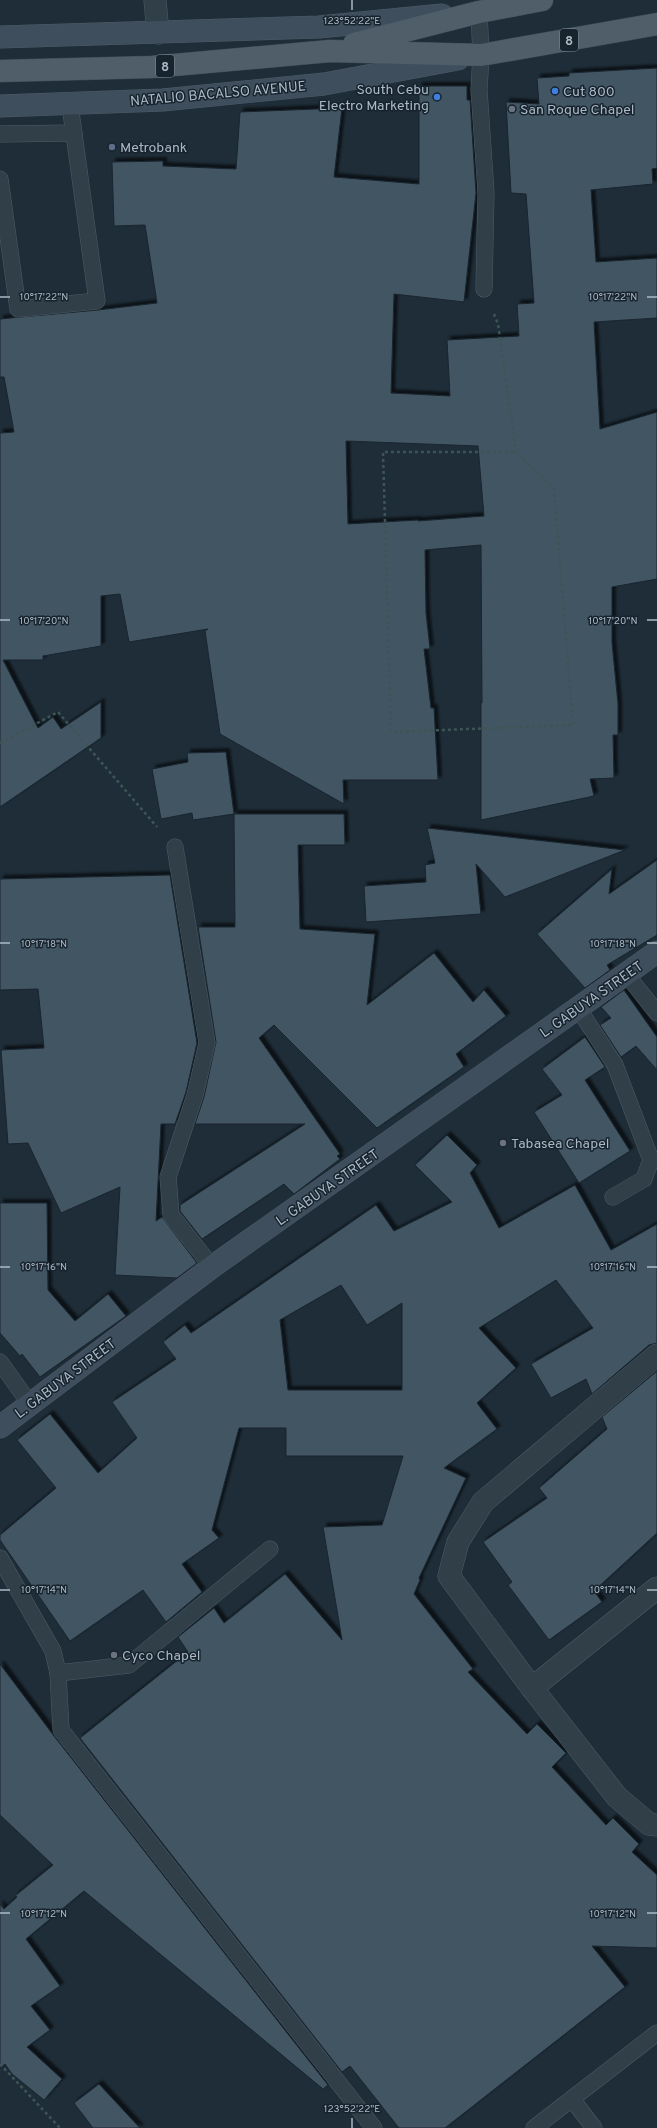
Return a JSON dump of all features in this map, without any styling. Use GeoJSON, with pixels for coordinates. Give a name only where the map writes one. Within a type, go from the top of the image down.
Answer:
{"type":"FeatureCollection","features":[{"type":"Feature","properties":{"kind":"main road","name":"8"},"geometry":{"type":"LineString","coordinates":[[0,71],[152,67],[330,51],[479,12],[542,0]]}},
{"type":"Feature","properties":{"kind":"main road","name":"8"},"geometry":{"type":"LineString","coordinates":[[0,37],[319,27],[479,12]]}},
{"type":"Feature","properties":{"kind":"main road","name":"NATALIO BACALSO AVENUE"},"geometry":{"type":"LineString","coordinates":[[0,106],[70,105],[163,100],[324,84],[657,24]]}},
{"type":"Feature","properties":{"kind":"main road","name":"NATALIO BACALSO AVENUE"},"geometry":{"type":"LineString","coordinates":[[330,51],[481,55]]}},
{"type":"Feature","properties":{"kind":"main road","name":"L. GABUYA STREET"},"geometry":{"type":"LineString","coordinates":[[0,1427],[212,1267],[657,952]]}},
{"type":"Feature","properties":{"kind":"street"},"geometry":{"type":"LineString","coordinates":[[154,0],[158,33]]}},
{"type":"Feature","properties":{"kind":"street"},"geometry":{"type":"LineString","coordinates":[[657,1355],[483,1502],[458,1542],[450,1576],[532,1688],[617,1797],[649,1824],[657,1825]]}},
{"type":"Feature","properties":{"kind":"street"},"geometry":{"type":"LineString","coordinates":[[532,1688],[657,1588]]}},
{"type":"Feature","properties":{"kind":"lane"},"geometry":{"type":"LineString","coordinates":[[479,12],[481,55],[479,90],[486,192],[484,289]]}},
{"type":"Feature","properties":{"kind":"lane"},"geometry":{"type":"LineString","coordinates":[[0,179],[18,310],[97,301],[70,105]]}},
{"type":"Feature","properties":{"kind":"lane"},"geometry":{"type":"LineString","coordinates":[[0,134],[74,133]]}},
{"type":"Feature","properties":{"kind":"lane"},"geometry":{"type":"LineString","coordinates":[[175,847],[207,1043],[195,1095],[168,1177],[171,1215],[212,1267]]}},
{"type":"Feature","properties":{"kind":"lane"},"geometry":{"type":"LineString","coordinates":[[626,974],[657,1013]]}},
{"type":"Feature","properties":{"kind":"lane"},"geometry":{"type":"LineString","coordinates":[[578,1008],[615,1065],[651,1160],[644,1179],[613,1197]]}},
{"type":"Feature","properties":{"kind":"lane"},"geometry":{"type":"LineString","coordinates":[[0,1362],[30,1404]]}},
{"type":"Feature","properties":{"kind":"lane"},"geometry":{"type":"LineString","coordinates":[[58,1673],[128,1665],[270,1549]]}},
{"type":"Feature","properties":{"kind":"lane"},"geometry":{"type":"LineString","coordinates":[[0,1558],[5,1581],[53,1651],[58,1673],[60,1730],[374,2128]]}},
{"type":"Feature","properties":{"kind":"lane"},"geometry":{"type":"LineString","coordinates":[[534,2128],[657,2033]]}},
{"type":"Feature","properties":{"kind":"lane"},"geometry":{"type":"LineString","coordinates":[[572,2099],[594,2128]]}},
{"type":"Feature","properties":{"kind":"path"},"geometry":{"type":"LineString","coordinates":[[484,289],[498,324],[516,452],[554,489],[573,725],[391,732],[383,452],[516,452]]}},
{"type":"Feature","properties":{"kind":"path"},"geometry":{"type":"LineString","coordinates":[[0,743],[58,712],[175,847]]}},
{"type":"Feature","properties":{"kind":"path"},"geometry":{"type":"LineString","coordinates":[[0,2064],[60,2128]]}},
{"type":"Feature","properties":{"kind":"building"},"geometry":{"type":"Polygon","coordinates":[[[657,68],[657,168],[652,169],[653,184],[591,190],[596,262],[657,258],[657,318],[594,322],[600,429],[657,412],[657,579],[612,587],[612,643],[618,704],[618,735],[613,735],[614,778],[590,779],[594,796],[481,820],[481,545],[425,550],[426,613],[430,649],[424,649],[431,708],[434,708],[438,780],[343,780],[344,804],[220,734],[205,631],[208,629],[129,642],[120,594],[101,596],[101,646],[43,656],[43,660],[3,660],[38,728],[53,717],[61,729],[101,702],[101,738],[0,807],[0,433],[14,432],[4,377],[0,377],[0,319],[157,303],[145,225],[114,226],[112,162],[163,161],[163,166],[236,169],[240,112],[342,108],[334,177],[419,184],[419,86],[467,86],[467,100],[470,100],[476,193],[464,302],[394,294],[391,393],[450,396],[447,340],[519,336],[517,304],[534,303],[526,194],[511,193],[506,102],[539,104],[537,78],[569,76],[569,73],[657,68]],[[346,441],[348,524],[484,516],[478,446],[346,441]]]}},
{"type":"Feature","properties":{"kind":"building"},"geometry":{"type":"Polygon","coordinates":[[[226,752],[234,814],[193,820],[192,813],[161,819],[152,769],[188,762],[187,753],[226,752]]]}},
{"type":"Feature","properties":{"kind":"building"},"geometry":{"type":"Polygon","coordinates":[[[234,814],[344,814],[345,845],[298,845],[300,929],[375,934],[367,1005],[434,953],[473,1002],[484,990],[506,1016],[456,1054],[464,1067],[377,1128],[274,1025],[259,1038],[340,1154],[337,1156],[340,1159],[294,1194],[284,1184],[202,1239],[180,1211],[180,1205],[305,1124],[195,1124],[204,1097],[216,1042],[198,927],[235,927],[234,814]]]}},
{"type":"Feature","properties":{"kind":"building"},"geometry":{"type":"Polygon","coordinates":[[[427,828],[625,850],[505,897],[476,864],[481,914],[366,922],[364,886],[426,882],[425,865],[435,863],[427,828]]]}},
{"type":"Feature","properties":{"kind":"building"},"geometry":{"type":"Polygon","coordinates":[[[657,860],[657,935],[607,965],[610,970],[585,988],[537,934],[612,869],[609,894],[657,860]]]}},
{"type":"Feature","properties":{"kind":"building"},"geometry":{"type":"Polygon","coordinates":[[[170,875],[197,1043],[186,1092],[175,1124],[161,1124],[156,1221],[162,1217],[197,1263],[177,1278],[115,1275],[120,1187],[61,1213],[28,1143],[8,1144],[1,1050],[44,1048],[38,989],[0,990],[0,879],[170,875]]]}},
{"type":"Feature","properties":{"kind":"building"},"geometry":{"type":"Polygon","coordinates":[[[624,990],[657,1037],[657,1070],[636,1046],[621,1057],[600,1025],[611,1018],[601,1007],[624,990]]]}},
{"type":"Feature","properties":{"kind":"building"},"geometry":{"type":"Polygon","coordinates":[[[585,1037],[605,1067],[585,1080],[630,1151],[579,1183],[534,1112],[562,1095],[542,1069],[585,1037]]]}},
{"type":"Feature","properties":{"kind":"building"},"geometry":{"type":"Polygon","coordinates":[[[447,1135],[477,1165],[470,1173],[499,1228],[575,1185],[611,1250],[657,1224],[657,1343],[649,1345],[592,1394],[586,1379],[551,1398],[531,1364],[593,1328],[556,1280],[479,1328],[516,1368],[477,1403],[497,1429],[444,1468],[466,1478],[419,1578],[420,1580],[414,1594],[473,1669],[468,1672],[527,1734],[537,1724],[566,1753],[552,1767],[606,1825],[613,1818],[639,1844],[632,1852],[657,1875],[657,1948],[592,1946],[625,1987],[445,2128],[399,2128],[350,2066],[342,2072],[80,1738],[188,1652],[178,1637],[214,1608],[224,1623],[285,1574],[342,1640],[323,1527],[382,1525],[403,1456],[286,1456],[286,1428],[239,1428],[212,1530],[219,1538],[182,1564],[202,1592],[166,1622],[143,1590],[70,1641],[0,1540],[0,1535],[56,1488],[17,1440],[50,1414],[98,1473],[137,1438],[112,1402],[176,1359],[163,1342],[185,1325],[191,1333],[376,1205],[394,1231],[452,1202],[415,1165],[447,1135]],[[341,1285],[280,1320],[288,1390],[402,1390],[402,1303],[367,1325],[341,1285]]]}},
{"type":"Feature","properties":{"kind":"building"},"geometry":{"type":"Polygon","coordinates":[[[0,1203],[47,1203],[48,1290],[75,1321],[108,1294],[126,1316],[40,1377],[22,1354],[20,1356],[0,1333],[0,1203]]]}},
{"type":"Feature","properties":{"kind":"building"},"geometry":{"type":"Polygon","coordinates":[[[657,1371],[657,1533],[594,1591],[602,1602],[549,1640],[508,1585],[512,1582],[483,1542],[547,1498],[539,1488],[607,1429],[602,1417],[657,1371]]]}},
{"type":"Feature","properties":{"kind":"building"},"geometry":{"type":"Polygon","coordinates":[[[0,1664],[54,1736],[328,2085],[323,2089],[84,1891],[26,1939],[60,1986],[31,2006],[50,2030],[27,2047],[62,2079],[44,2100],[12,2074],[5,2064],[0,2068],[0,1904],[4,1909],[17,1897],[15,1896],[53,1865],[0,1815],[0,1664]]]}},
{"type":"Feature","properties":{"kind":"building"},"geometry":{"type":"Polygon","coordinates":[[[99,2084],[140,2128],[93,2128],[74,2103],[99,2084]]]}},
{"type":"Feature","properties":{"kind":"place","name":"Cut 800"},"geometry":{"type":"Point","coordinates":[555,91]}},
{"type":"Feature","properties":{"kind":"place","name":"South Cebu Electro Marketing"},"geometry":{"type":"Point","coordinates":[437,97]}},
{"type":"Feature","properties":{"kind":"place","name":"San Roque Chapel"},"geometry":{"type":"Point","coordinates":[512,109]}},
{"type":"Feature","properties":{"kind":"place","name":"Metrobank"},"geometry":{"type":"Point","coordinates":[112,147]}},
{"type":"Feature","properties":{"kind":"place","name":"Tabasea Chapel"},"geometry":{"type":"Point","coordinates":[503,1143]}},
{"type":"Feature","properties":{"kind":"place","name":"Cyco Chapel"},"geometry":{"type":"Point","coordinates":[114,1655]}}]}
